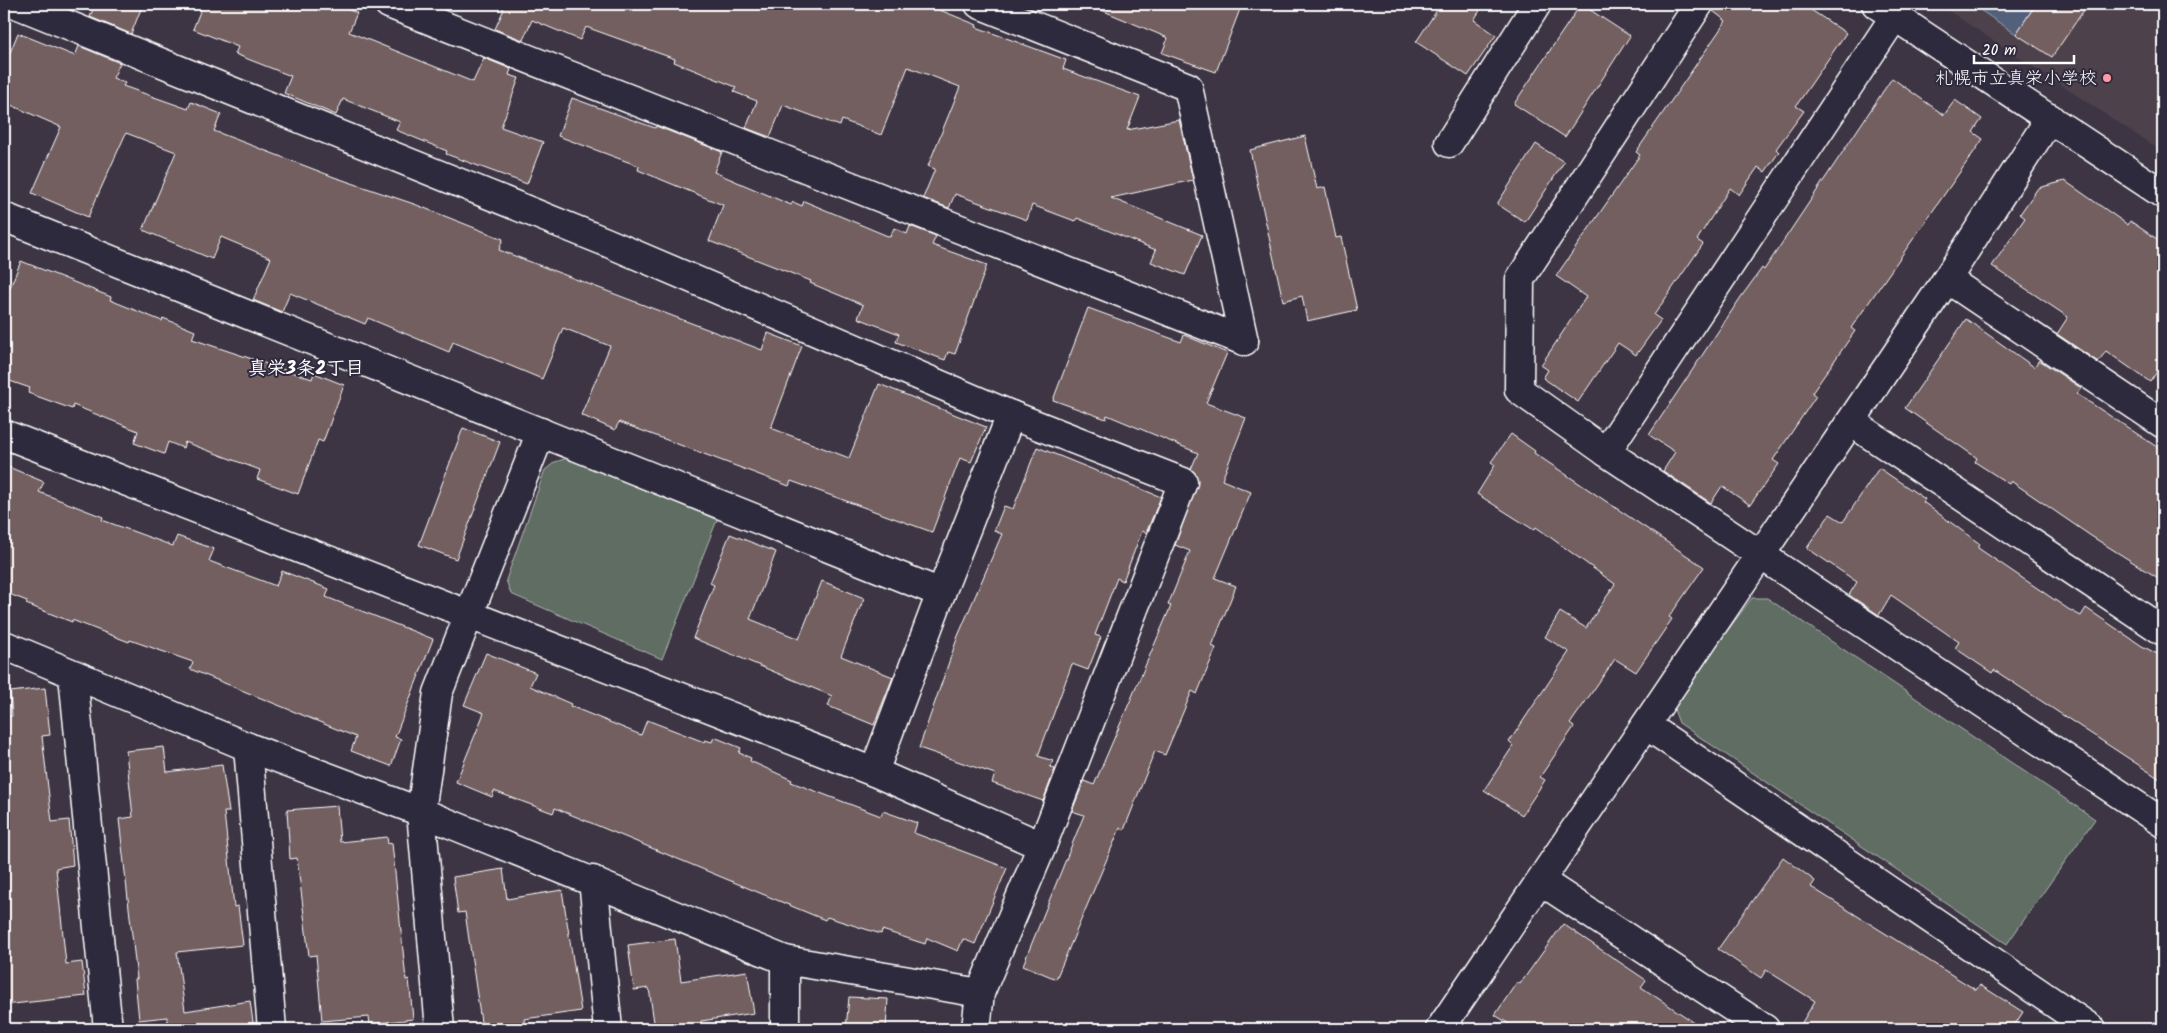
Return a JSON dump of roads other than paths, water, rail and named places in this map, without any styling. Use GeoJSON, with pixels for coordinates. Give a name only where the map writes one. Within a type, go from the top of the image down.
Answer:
{"type":"FeatureCollection","features":[{"type":"Feature","properties":{"kind":"street"},"geometry":{"type":"LineString","coordinates":[[16,4],[606,242],[1011,415],[1182,482],[1042,846],[980,993],[976,1029]]}},
{"type":"Feature","properties":{"kind":"street"},"geometry":{"type":"LineString","coordinates":[[389,4],[1244,341],[1188,87],[983,4]]}},
{"type":"Feature","properties":{"kind":"street"},"geometry":{"type":"LineString","coordinates":[[1449,143],[1537,4]]}},
{"type":"Feature","properties":{"kind":"street"},"geometry":{"type":"LineString","coordinates":[[1699,4],[1520,279],[1519,390],[1606,452],[2163,823]]}},
{"type":"Feature","properties":{"kind":"street"},"geometry":{"type":"LineString","coordinates":[[1606,452],[1885,10],[2163,194]]}},
{"type":"Feature","properties":{"kind":"street"},"geometry":{"type":"LineString","coordinates":[[1440,1029],[1947,279],[2050,118]]}},
{"type":"Feature","properties":{"kind":"street"},"geometry":{"type":"LineString","coordinates":[[4,217],[941,593]]}},
{"type":"Feature","properties":{"kind":"street"},"geometry":{"type":"LineString","coordinates":[[1947,279],[2163,424]]}},
{"type":"Feature","properties":{"kind":"street"},"geometry":{"type":"LineString","coordinates":[[874,772],[941,593],[1011,415]]}},
{"type":"Feature","properties":{"kind":"street"},"geometry":{"type":"LineString","coordinates":[[1851,422],[2163,631]]}},
{"type":"Feature","properties":{"kind":"street"},"geometry":{"type":"LineString","coordinates":[[440,1029],[421,812],[438,693],[541,432]]}},
{"type":"Feature","properties":{"kind":"street"},"geometry":{"type":"LineString","coordinates":[[4,434],[874,772],[1042,846]]}},
{"type":"Feature","properties":{"kind":"street"},"geometry":{"type":"LineString","coordinates":[[4,645],[248,747],[421,812],[593,880],[785,960],[980,993]]}},
{"type":"Feature","properties":{"kind":"street"},"geometry":{"type":"LineString","coordinates":[[73,675],[108,1029]]}},
{"type":"Feature","properties":{"kind":"street"},"geometry":{"type":"LineString","coordinates":[[1646,725],[2092,1029]]}},
{"type":"Feature","properties":{"kind":"street"},"geometry":{"type":"LineString","coordinates":[[248,747],[272,1029]]}},
{"type":"Feature","properties":{"kind":"street"},"geometry":{"type":"LineString","coordinates":[[593,880],[608,1029]]}},
{"type":"Feature","properties":{"kind":"street"},"geometry":{"type":"LineString","coordinates":[[1541,881],[1765,1029]]}},
{"type":"Feature","properties":{"kind":"street"},"geometry":{"type":"LineString","coordinates":[[785,960],[786,1029]]}},
{"type":"Feature","properties":{"kind":"water"},"geometry":{"type":"Polygon","coordinates":[[[1971,4],[2036,4],[2016,34],[1971,4]]]}},
{"type":"Feature","properties":{"kind":"place","name":"札幌市立真栄小学校"},"geometry":{"type":"Point","coordinates":[2107,78]}},
{"type":"Feature","properties":{"kind":"district","name":"真栄3条2丁目"},"geometry":{"type":"Point","coordinates":[306,367]}}]}
